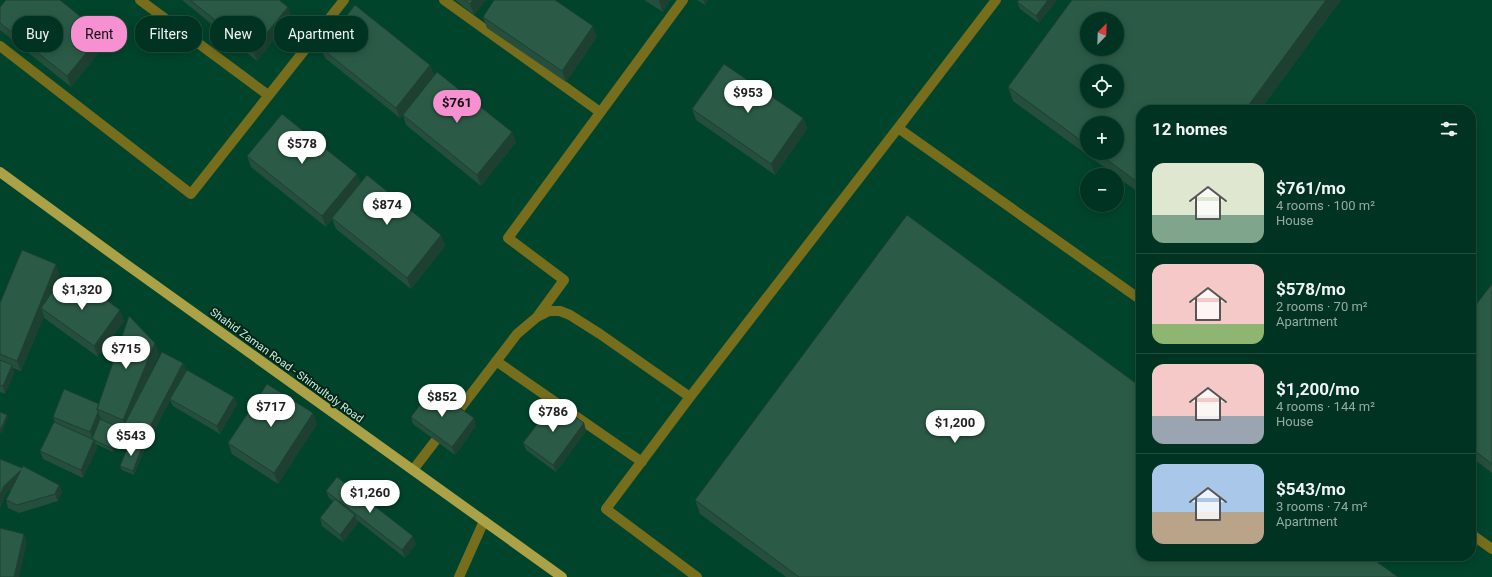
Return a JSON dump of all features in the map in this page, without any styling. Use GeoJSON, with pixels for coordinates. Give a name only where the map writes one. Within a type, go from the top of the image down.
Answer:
{"type":"FeatureCollection","features":[{"type":"Feature","properties":{"kind":"main road","name":"Shahid Zaman Road - Shimultoly Road"},"geometry":{"type":"LineString","coordinates":[[0,172],[562,577]]}},
{"type":"Feature","properties":{"kind":"street"},"geometry":{"type":"LineString","coordinates":[[140,0],[268,96]]}},
{"type":"Feature","properties":{"kind":"street"},"geometry":{"type":"LineString","coordinates":[[0,46],[190,194],[344,0]]}},
{"type":"Feature","properties":{"kind":"street"},"geometry":{"type":"LineString","coordinates":[[444,0],[600,112]]}},
{"type":"Feature","properties":{"kind":"street"},"geometry":{"type":"LineString","coordinates":[[413,470],[517,334],[537,317],[564,280],[508,238],[683,0]]}},
{"type":"Feature","properties":{"kind":"street"},"geometry":{"type":"LineString","coordinates":[[697,577],[606,508],[996,0]]}},
{"type":"Feature","properties":{"kind":"street"},"geometry":{"type":"LineString","coordinates":[[898,128],[1136,296]]}},
{"type":"Feature","properties":{"kind":"street"},"geometry":{"type":"LineString","coordinates":[[537,317],[549,312],[560,312],[570,315],[600,334],[690,397]]}},
{"type":"Feature","properties":{"kind":"street"},"geometry":{"type":"LineString","coordinates":[[496,361],[642,462]]}},
{"type":"Feature","properties":{"kind":"street"},"geometry":{"type":"LineString","coordinates":[[459,577],[484,521]]}},
{"type":"Feature","properties":{"kind":"street"},"geometry":{"type":"LineString","coordinates":[[1476,538],[1492,549]]}},
{"type":"Feature","properties":{"kind":"building"},"geometry":{"type":"Polygon","coordinates":[[[6,0],[60,0],[80,16],[71,16],[71,52],[87,52],[67,76],[37,52],[63,52],[63,16],[12,16],[12,32],[0,23],[0,7],[6,0]]]}},
{"type":"Feature","properties":{"kind":"building"},"geometry":{"type":"Polygon","coordinates":[[[190,0],[279,0],[288,7],[281,16],[274,16],[274,24],[266,34],[266,16],[210,16],[190,0]]]}},
{"type":"Feature","properties":{"kind":"building"},"geometry":{"type":"Polygon","coordinates":[[[465,0],[473,0],[470,4],[465,0]]]}},
{"type":"Feature","properties":{"kind":"building"},"geometry":{"type":"Polygon","coordinates":[[[494,0],[555,0],[593,26],[562,71],[483,17],[494,0]]]}},
{"type":"Feature","properties":{"kind":"building"},"geometry":{"type":"Polygon","coordinates":[[[1019,0],[1048,0],[1036,16],[1017,2],[1019,0]]]}},
{"type":"Feature","properties":{"kind":"building"},"geometry":{"type":"Polygon","coordinates":[[[1072,0],[1326,0],[1249,105],[1136,105],[1136,181],[1124,172],[1124,168],[1118,168],[1107,160],[1124,160],[1124,116],[1080,116],[1080,140],[1008,87],[1072,0]]]}},
{"type":"Feature","properties":{"kind":"building"},"geometry":{"type":"Polygon","coordinates":[[[355,5],[430,65],[396,108],[326,52],[368,52],[368,16],[346,16],[355,5]]]}},
{"type":"Feature","properties":{"kind":"building"},"geometry":{"type":"Polygon","coordinates":[[[724,64],[803,118],[771,164],[692,109],[724,64]]]}},
{"type":"Feature","properties":{"kind":"building"},"geometry":{"type":"Polygon","coordinates":[[[437,72],[512,132],[477,175],[403,115],[437,72]]]}},
{"type":"Feature","properties":{"kind":"building"},"geometry":{"type":"Polygon","coordinates":[[[282,114],[357,174],[322,216],[247,156],[282,114]]]}},
{"type":"Feature","properties":{"kind":"building"},"geometry":{"type":"Polygon","coordinates":[[[367,175],[441,235],[407,278],[332,218],[367,175]]]}},
{"type":"Feature","properties":{"kind":"building"},"geometry":{"type":"Polygon","coordinates":[[[907,215],[1136,383],[1136,561],[1376,561],[1398,577],[799,577],[695,500],[907,215]]]}},
{"type":"Feature","properties":{"kind":"building"},"geometry":{"type":"Polygon","coordinates":[[[22,250],[56,264],[17,361],[0,354],[0,303],[22,250]]]}},
{"type":"Feature","properties":{"kind":"building"},"geometry":{"type":"Polygon","coordinates":[[[80,281],[120,310],[94,346],[41,308],[57,285],[70,294],[80,281]]]}},
{"type":"Feature","properties":{"kind":"building"},"geometry":{"type":"Polygon","coordinates":[[[1492,284],[1492,464],[1476,452],[1476,305],[1492,284]]]}},
{"type":"Feature","properties":{"kind":"building"},"geometry":{"type":"Polygon","coordinates":[[[129,316],[155,343],[123,420],[97,409],[129,316]]]}},
{"type":"Feature","properties":{"kind":"building"},"geometry":{"type":"Polygon","coordinates":[[[162,352],[183,363],[145,436],[124,425],[162,352]]]}},
{"type":"Feature","properties":{"kind":"building"},"geometry":{"type":"Polygon","coordinates":[[[0,360],[12,365],[3,386],[0,385],[0,360]]]}},
{"type":"Feature","properties":{"kind":"building"},"geometry":{"type":"Polygon","coordinates":[[[187,370],[234,397],[217,426],[170,399],[187,370]]]}},
{"type":"Feature","properties":{"kind":"building"},"geometry":{"type":"Polygon","coordinates":[[[267,384],[313,413],[274,473],[228,443],[267,384]]]}},
{"type":"Feature","properties":{"kind":"building"},"geometry":{"type":"Polygon","coordinates":[[[432,388],[474,418],[452,447],[411,417],[432,388]]]}},
{"type":"Feature","properties":{"kind":"building"},"geometry":{"type":"Polygon","coordinates":[[[64,389],[99,404],[97,409],[98,412],[90,432],[53,417],[64,389]]]}},
{"type":"Feature","properties":{"kind":"building"},"geometry":{"type":"Polygon","coordinates":[[[554,402],[584,423],[553,465],[523,443],[554,402]]]}},
{"type":"Feature","properties":{"kind":"building"},"geometry":{"type":"Polygon","coordinates":[[[0,412],[7,415],[0,431],[0,412]]]}},
{"type":"Feature","properties":{"kind":"building"},"geometry":{"type":"Polygon","coordinates":[[[100,419],[120,428],[111,448],[92,439],[100,419]]]}},
{"type":"Feature","properties":{"kind":"building"},"geometry":{"type":"Polygon","coordinates":[[[54,422],[94,440],[81,470],[40,451],[54,422]]]}},
{"type":"Feature","properties":{"kind":"building"},"geometry":{"type":"Polygon","coordinates":[[[130,442],[142,447],[133,471],[120,466],[130,442]]]}},
{"type":"Feature","properties":{"kind":"building"},"geometry":{"type":"Polygon","coordinates":[[[0,459],[22,468],[23,466],[59,485],[55,494],[17,505],[6,500],[21,470],[4,486],[0,495],[0,459]]]}},
{"type":"Feature","properties":{"kind":"building"},"geometry":{"type":"Polygon","coordinates":[[[337,477],[413,536],[402,550],[326,491],[337,477]]]}},
{"type":"Feature","properties":{"kind":"building"},"geometry":{"type":"Polygon","coordinates":[[[335,499],[355,515],[340,535],[320,518],[335,499]]]}},
{"type":"Feature","properties":{"kind":"building"},"geometry":{"type":"Polygon","coordinates":[[[0,528],[24,534],[14,577],[0,577],[0,528]]]}}]}
